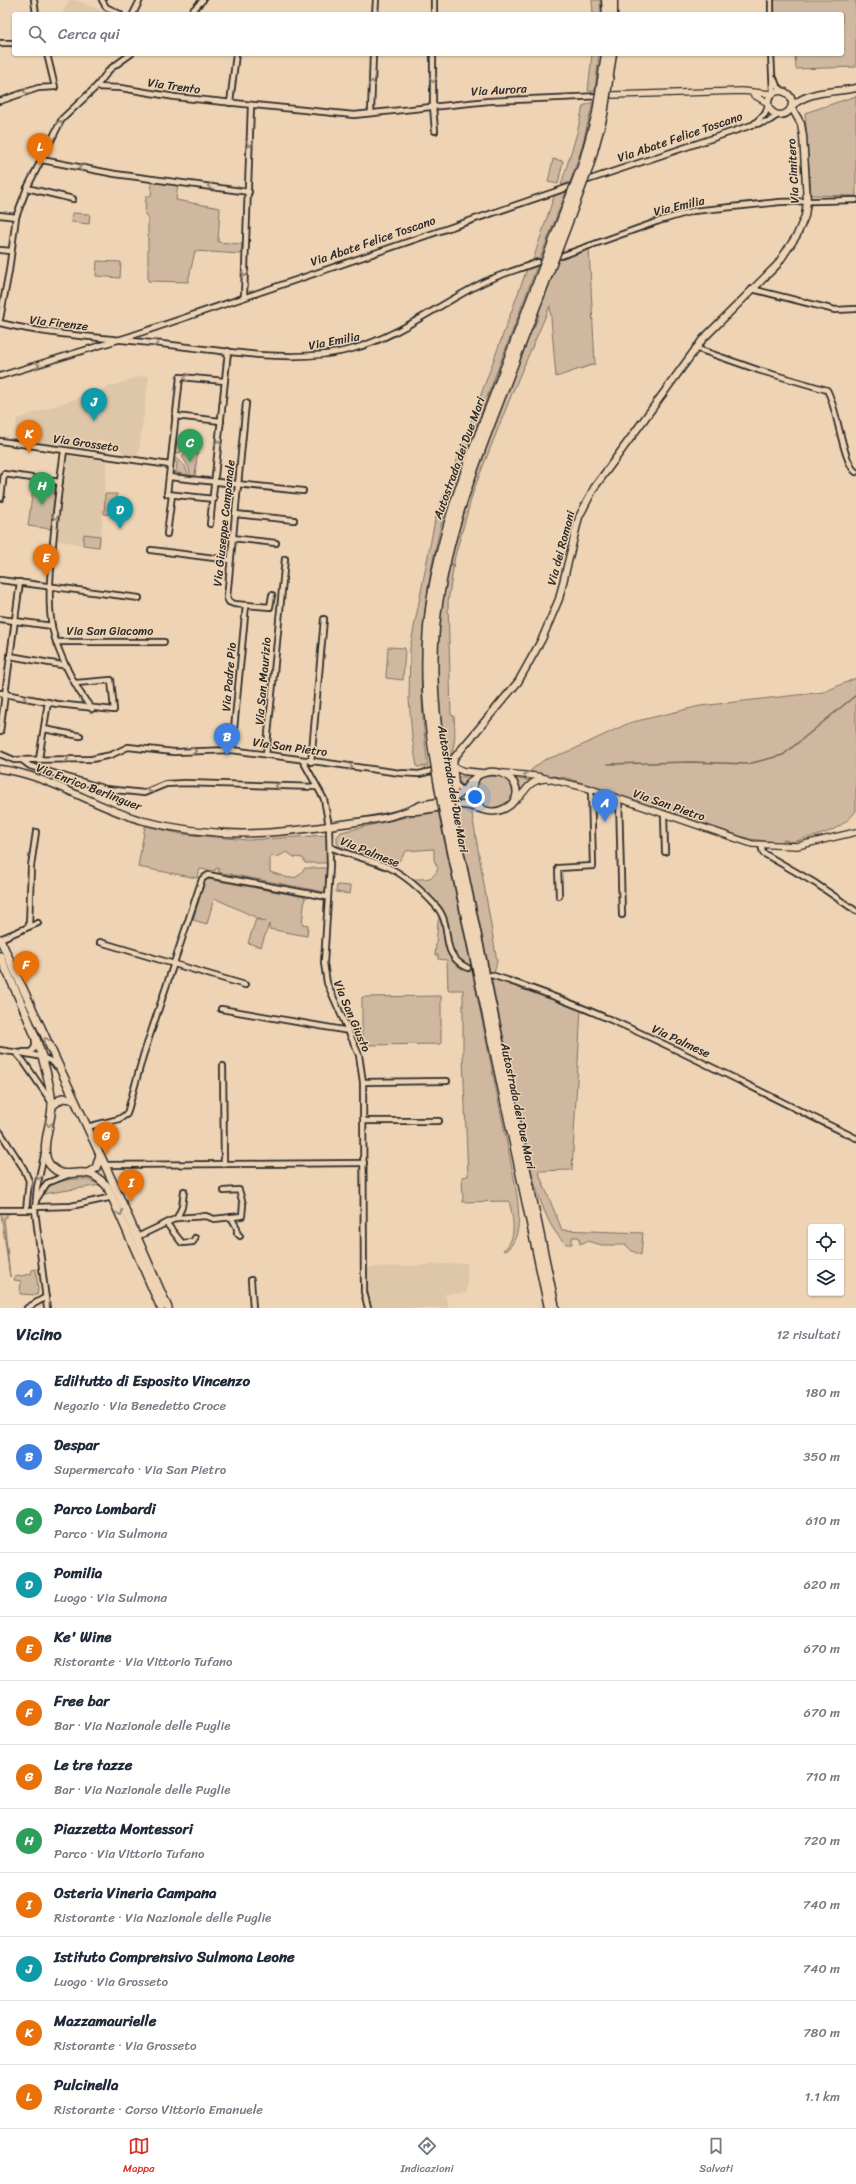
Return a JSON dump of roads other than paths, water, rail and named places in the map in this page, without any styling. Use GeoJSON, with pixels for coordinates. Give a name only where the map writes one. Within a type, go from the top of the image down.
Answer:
{"type":"FeatureCollection","features":[{"type":"Feature","properties":{"kind":"highway"},"geometry":{"type":"LineString","coordinates":[[606,0],[607,12]]}},
{"type":"Feature","properties":{"kind":"highway"},"geometry":{"type":"LineString","coordinates":[[613,0],[613,12]]}},
{"type":"Feature","properties":{"kind":"highway","name":"Autostrada dei Due Mari"},"geometry":{"type":"LineString","coordinates":[[556,1308],[450,822],[432,754],[427,683],[428,629],[438,565],[447,526],[463,476],[583,164],[597,113],[606,56]]}},
{"type":"Feature","properties":{"kind":"highway","name":"Autostrada dei Due Mari"},"geometry":{"type":"LineString","coordinates":[[549,1308],[450,822],[439,753],[433,682],[435,629],[447,553],[469,479],[589,166],[603,115],[612,56]]}},
{"type":"Feature","properties":{"kind":"main road"},"geometry":{"type":"LineString","coordinates":[[802,129],[794,119],[770,111],[768,104],[772,94],[783,91],[790,95],[856,88]]}},
{"type":"Feature","properties":{"kind":"main road"},"geometry":{"type":"LineString","coordinates":[[781,115],[798,100],[816,93]]}},
{"type":"Feature","properties":{"kind":"main road"},"geometry":{"type":"LineString","coordinates":[[790,95],[792,106],[802,129]]}},
{"type":"Feature","properties":{"kind":"main road","name":"Via Cimitero"},"geometry":{"type":"LineString","coordinates":[[752,289],[777,265],[798,235],[805,216],[807,201],[802,129]]}},
{"type":"Feature","properties":{"kind":"main road","name":"Via dei Romani"},"geometry":{"type":"LineString","coordinates":[[452,766],[455,756],[518,682],[542,639],[561,593],[579,517],[594,488],[695,348],[712,328],[752,289]]}},
{"type":"Feature","properties":{"kind":"main road"},"geometry":{"type":"LineString","coordinates":[[452,766],[463,771],[480,774],[503,773],[509,776],[516,784],[513,802],[501,810],[483,810],[475,802],[473,788],[480,774]]}},
{"type":"Feature","properties":{"kind":"main road"},"geometry":{"type":"LineString","coordinates":[[452,766],[455,783],[452,798]]}},
{"type":"Feature","properties":{"kind":"main road","name":"Via Enrico Berlinguer"},"geometry":{"type":"LineString","coordinates":[[0,768],[40,778],[84,799],[144,821],[191,830],[235,834],[278,833],[329,826],[407,811],[456,805],[469,806],[483,810]]}},
{"type":"Feature","properties":{"kind":"main road","name":"Via Enrico Berlinguer"},"geometry":{"type":"LineString","coordinates":[[407,811],[421,805],[452,798],[464,791],[480,774]]}},
{"type":"Feature","properties":{"kind":"main road"},"geometry":{"type":"LineString","coordinates":[[0,939],[73,1099],[100,1154],[168,1308]]}},
{"type":"Feature","properties":{"kind":"main road"},"geometry":{"type":"LineString","coordinates":[[0,956],[44,1058],[52,1106],[45,1153],[49,1164],[58,1172],[68,1175],[88,1173],[96,1168],[100,1154]]}},
{"type":"Feature","properties":{"kind":"main road"},"geometry":{"type":"LineString","coordinates":[[52,1106],[62,1098],[73,1099]]}},
{"type":"Feature","properties":{"kind":"main road"},"geometry":{"type":"LineString","coordinates":[[88,1173],[100,1179],[107,1186],[161,1308]]}},
{"type":"Feature","properties":{"kind":"street"},"geometry":{"type":"LineString","coordinates":[[34,0],[36,12]]}},
{"type":"Feature","properties":{"kind":"street"},"geometry":{"type":"LineString","coordinates":[[102,0],[106,7],[116,12]]}},
{"type":"Feature","properties":{"kind":"street"},"geometry":{"type":"LineString","coordinates":[[134,12],[140,0]]}},
{"type":"Feature","properties":{"kind":"street"},"geometry":{"type":"LineString","coordinates":[[191,12],[203,0]]}},
{"type":"Feature","properties":{"kind":"street"},"geometry":{"type":"LineString","coordinates":[[375,12],[376,0]]}},
{"type":"Feature","properties":{"kind":"street"},"geometry":{"type":"LineString","coordinates":[[434,0],[434,12]]}},
{"type":"Feature","properties":{"kind":"street"},"geometry":{"type":"LineString","coordinates":[[771,0],[771,12]]}},
{"type":"Feature","properties":{"kind":"street"},"geometry":{"type":"LineString","coordinates":[[0,43],[12,42]]}},
{"type":"Feature","properties":{"kind":"street"},"geometry":{"type":"LineString","coordinates":[[0,101],[38,88],[53,88],[56,84],[48,56]]}},
{"type":"Feature","properties":{"kind":"street"},"geometry":{"type":"LineString","coordinates":[[0,319],[6,291],[16,217],[27,188],[62,119],[78,102],[96,87],[110,69],[128,56]]}},
{"type":"Feature","properties":{"kind":"street"},"geometry":{"type":"LineString","coordinates":[[230,103],[236,56]]}},
{"type":"Feature","properties":{"kind":"street"},"geometry":{"type":"LineString","coordinates":[[371,113],[373,56]]}},
{"type":"Feature","properties":{"kind":"street"},"geometry":{"type":"LineString","coordinates":[[433,56],[433,106],[435,131]]}},
{"type":"Feature","properties":{"kind":"street"},"geometry":{"type":"LineString","coordinates":[[771,56],[772,94]]}},
{"type":"Feature","properties":{"kind":"street"},"geometry":{"type":"LineString","coordinates":[[771,70],[777,86],[783,91]]}},
{"type":"Feature","properties":{"kind":"street"},"geometry":{"type":"LineString","coordinates":[[762,94],[769,89],[772,84]]}},
{"type":"Feature","properties":{"kind":"street","name":"Via Trento"},"geometry":{"type":"LineString","coordinates":[[96,87],[121,88],[250,105]]}},
{"type":"Feature","properties":{"kind":"street","name":"Via Aurora"},"geometry":{"type":"LineString","coordinates":[[250,105],[346,114],[371,113],[489,101],[613,95],[742,90],[762,94],[772,94]]}},
{"type":"Feature","properties":{"kind":"street","name":"Via Aurora"},"geometry":{"type":"LineString","coordinates":[[749,92],[768,104]]}},
{"type":"Feature","properties":{"kind":"street","name":"Via Abate Felice Toscano"},"geometry":{"type":"LineString","coordinates":[[752,125],[763,118],[768,104]]}},
{"type":"Feature","properties":{"kind":"street"},"geometry":{"type":"LineString","coordinates":[[244,296],[249,192],[250,105]]}},
{"type":"Feature","properties":{"kind":"street","name":"Via Abate Felice Toscano"},"geometry":{"type":"LineString","coordinates":[[0,376],[117,339],[752,125],[769,121],[781,115]]}},
{"type":"Feature","properties":{"kind":"street"},"geometry":{"type":"LineString","coordinates":[[42,160],[115,174],[249,192]]}},
{"type":"Feature","properties":{"kind":"street"},"geometry":{"type":"LineString","coordinates":[[27,188],[73,199]]}},
{"type":"Feature","properties":{"kind":"street","name":"Via Emilia"},"geometry":{"type":"LineString","coordinates":[[561,256],[678,214],[717,208],[807,201],[856,200]]}},
{"type":"Feature","properties":{"kind":"street"},"geometry":{"type":"LineString","coordinates":[[0,215],[16,217]]}},
{"type":"Feature","properties":{"kind":"street"},"geometry":{"type":"LineString","coordinates":[[0,250],[12,251]]}},
{"type":"Feature","properties":{"kind":"street","name":"Via Emilia"},"geometry":{"type":"LineString","coordinates":[[117,339],[302,357],[329,354],[352,349],[393,333],[484,282],[538,262]]}},
{"type":"Feature","properties":{"kind":"street"},"geometry":{"type":"LineString","coordinates":[[752,289],[835,310],[856,309]]}},
{"type":"Feature","properties":{"kind":"street"},"geometry":{"type":"LineString","coordinates":[[0,290],[6,291]]}},
{"type":"Feature","properties":{"kind":"street","name":"Via Firenze"},"geometry":{"type":"LineString","coordinates":[[0,323],[35,330],[117,339]]}},
{"type":"Feature","properties":{"kind":"street"},"geometry":{"type":"LineString","coordinates":[[695,348],[758,370],[827,390],[852,469],[856,472]]}},
{"type":"Feature","properties":{"kind":"street"},"geometry":{"type":"LineString","coordinates":[[210,524],[214,499],[228,351]]}},
{"type":"Feature","properties":{"kind":"street"},"geometry":{"type":"LineString","coordinates":[[214,499],[168,494],[170,465],[180,378],[225,382]]}},
{"type":"Feature","properties":{"kind":"street","name":"Via Giuseppe Campanale"},"geometry":{"type":"LineString","coordinates":[[246,403],[227,598],[229,602],[280,608]]}},
{"type":"Feature","properties":{"kind":"street"},"geometry":{"type":"LineString","coordinates":[[175,416],[221,421]]}},
{"type":"Feature","properties":{"kind":"street","name":"Via Grosseto"},"geometry":{"type":"LineString","coordinates":[[0,441],[170,465]]}},
{"type":"Feature","properties":{"kind":"street"},"geometry":{"type":"LineString","coordinates":[[64,451],[50,586],[52,626],[56,642],[67,666],[92,709]]}},
{"type":"Feature","properties":{"kind":"street"},"geometry":{"type":"LineString","coordinates":[[1,498],[4,474],[60,482]]}},
{"type":"Feature","properties":{"kind":"street"},"geometry":{"type":"LineString","coordinates":[[169,477],[303,492]]}},
{"type":"Feature","properties":{"kind":"street"},"geometry":{"type":"LineString","coordinates":[[168,534],[172,495]]}},
{"type":"Feature","properties":{"kind":"street"},"geometry":{"type":"LineString","coordinates":[[235,514],[294,520]]}},
{"type":"Feature","properties":{"kind":"street"},"geometry":{"type":"LineString","coordinates":[[232,538],[276,544]]}},
{"type":"Feature","properties":{"kind":"street"},"geometry":{"type":"LineString","coordinates":[[151,550],[230,560]]}},
{"type":"Feature","properties":{"kind":"street","name":"Via San Maurizio"},"geometry":{"type":"LineString","coordinates":[[266,755],[285,559]]}},
{"type":"Feature","properties":{"kind":"street"},"geometry":{"type":"LineString","coordinates":[[0,580],[139,598]]}},
{"type":"Feature","properties":{"kind":"street"},"geometry":{"type":"LineString","coordinates":[[0,732],[2,694],[10,656],[20,582]]}},
{"type":"Feature","properties":{"kind":"street"},"geometry":{"type":"LineString","coordinates":[[270,607],[272,595]]}},
{"type":"Feature","properties":{"kind":"street","name":"Via Padre Pio"},"geometry":{"type":"LineString","coordinates":[[232,750],[246,605]]}},
{"type":"Feature","properties":{"kind":"street"},"geometry":{"type":"LineString","coordinates":[[0,618],[52,626]]}},
{"type":"Feature","properties":{"kind":"street"},"geometry":{"type":"LineString","coordinates":[[311,762],[324,619]]}},
{"type":"Feature","properties":{"kind":"street","name":"Via San Giacomo"},"geometry":{"type":"LineString","coordinates":[[56,642],[164,642]]}},
{"type":"Feature","properties":{"kind":"street"},"geometry":{"type":"LineString","coordinates":[[10,656],[67,666]]}},
{"type":"Feature","properties":{"kind":"street"},"geometry":{"type":"LineString","coordinates":[[2,694],[92,709],[114,710],[111,680],[76,683]]}},
{"type":"Feature","properties":{"kind":"street"},"geometry":{"type":"LineString","coordinates":[[39,759],[48,702]]}},
{"type":"Feature","properties":{"kind":"street"},"geometry":{"type":"LineString","coordinates":[[44,729],[80,736]]}},
{"type":"Feature","properties":{"kind":"street","name":"Via San Pietro"},"geometry":{"type":"LineString","coordinates":[[0,754],[14,760],[92,759],[111,755],[128,747],[174,752],[232,750],[303,761],[419,774],[452,766]]}},
{"type":"Feature","properties":{"kind":"street"},"geometry":{"type":"LineString","coordinates":[[22,760],[30,766],[106,789],[144,793],[166,784],[185,783],[317,787]]}},
{"type":"Feature","properties":{"kind":"street","name":"Via San Giusto"},"geometry":{"type":"LineString","coordinates":[[303,761],[325,802],[329,826],[330,847],[324,972],[332,998],[349,1031],[359,1055],[363,1082],[364,1292],[368,1308]]}},
{"type":"Feature","properties":{"kind":"street","name":"Via San Pietro"},"geometry":{"type":"LineString","coordinates":[[503,773],[536,776],[590,789],[725,836],[761,845],[781,847],[811,844],[856,832]]}},
{"type":"Feature","properties":{"kind":"street"},"geometry":{"type":"LineString","coordinates":[[419,774],[442,774],[455,783],[475,802]]}},
{"type":"Feature","properties":{"kind":"street"},"geometry":{"type":"LineString","coordinates":[[513,802],[525,788],[537,781],[548,779]]}},
{"type":"Feature","properties":{"kind":"street"},"geometry":{"type":"LineString","coordinates":[[559,896],[558,868],[593,866],[590,789]]}},
{"type":"Feature","properties":{"kind":"street"},"geometry":{"type":"LineString","coordinates":[[619,799],[622,915]]}},
{"type":"Feature","properties":{"kind":"street"},"geometry":{"type":"LineString","coordinates":[[664,814],[665,852]]}},
{"type":"Feature","properties":{"kind":"street"},"geometry":{"type":"LineString","coordinates":[[29,926],[31,866],[36,832]]}},
{"type":"Feature","properties":{"kind":"street"},"geometry":{"type":"LineString","coordinates":[[761,845],[763,853],[815,883],[856,911]]}},
{"type":"Feature","properties":{"kind":"street","name":"Via Palmese"},"geometry":{"type":"LineString","coordinates":[[330,847],[392,869],[431,900],[439,909],[444,920],[451,955],[457,963],[468,968]]}},
{"type":"Feature","properties":{"kind":"street"},"geometry":{"type":"LineString","coordinates":[[87,1127],[120,1119],[127,1114],[143,1056],[202,879],[208,875],[328,897]]}},
{"type":"Feature","properties":{"kind":"street"},"geometry":{"type":"LineString","coordinates":[[0,939],[38,923]]}},
{"type":"Feature","properties":{"kind":"street"},"geometry":{"type":"LineString","coordinates":[[100,942],[174,962],[245,985]]}},
{"type":"Feature","properties":{"kind":"street","name":"Via Palmese"},"geometry":{"type":"LineString","coordinates":[[491,975],[587,1008],[669,1045],[787,1106],[856,1138]]}},
{"type":"Feature","properties":{"kind":"street"},"geometry":{"type":"LineString","coordinates":[[221,1009],[349,1031]]}},
{"type":"Feature","properties":{"kind":"street"},"geometry":{"type":"LineString","coordinates":[[16,1053],[31,1052],[35,1047],[36,1037]]}},
{"type":"Feature","properties":{"kind":"street"},"geometry":{"type":"LineString","coordinates":[[0,1050],[44,1058],[54,1062],[63,1076]]}},
{"type":"Feature","properties":{"kind":"street"},"geometry":{"type":"LineString","coordinates":[[16,1053],[41,1086],[52,1106]]}},
{"type":"Feature","properties":{"kind":"street"},"geometry":{"type":"LineString","coordinates":[[223,1066],[224,1164]]}},
{"type":"Feature","properties":{"kind":"street"},"geometry":{"type":"LineString","coordinates":[[363,1082],[447,1081]]}},
{"type":"Feature","properties":{"kind":"street"},"geometry":{"type":"LineString","coordinates":[[364,1121],[439,1121]]}},
{"type":"Feature","properties":{"kind":"street"},"geometry":{"type":"LineString","coordinates":[[0,1132],[24,1169],[29,1181],[26,1210]]}},
{"type":"Feature","properties":{"kind":"street"},"geometry":{"type":"LineString","coordinates":[[45,1153],[35,1201],[35,1209],[47,1308]]}},
{"type":"Feature","properties":{"kind":"street"},"geometry":{"type":"LineString","coordinates":[[105,1165],[364,1163]]}},
{"type":"Feature","properties":{"kind":"street"},"geometry":{"type":"LineString","coordinates":[[35,1201],[46,1183],[68,1175]]}},
{"type":"Feature","properties":{"kind":"street"},"geometry":{"type":"LineString","coordinates":[[137,1237],[177,1218],[204,1216],[214,1219],[242,1216],[243,1204],[238,1190],[224,1191]]}},
{"type":"Feature","properties":{"kind":"street"},"geometry":{"type":"LineString","coordinates":[[177,1218],[182,1207],[184,1191]]}},
{"type":"Feature","properties":{"kind":"street"},"geometry":{"type":"LineString","coordinates":[[0,1210],[26,1210],[71,1206],[112,1197]]}},
{"type":"Feature","properties":{"kind":"street"},"geometry":{"type":"LineString","coordinates":[[231,1217],[237,1228],[237,1233],[240,1236]]}},
{"type":"Feature","properties":{"kind":"street"},"geometry":{"type":"LineString","coordinates":[[167,1224],[182,1243],[193,1242],[195,1238]]}},
{"type":"Feature","properties":{"kind":"street"},"geometry":{"type":"LineString","coordinates":[[251,1280],[253,1308]]}},
{"type":"Feature","properties":{"kind":"street"},"geometry":{"type":"LineString","coordinates":[[27,1308],[46,1297]]}},
{"type":"Feature","properties":{"kind":"waterway"},"geometry":{"type":"LineString","coordinates":[[608,764],[691,762],[748,764],[783,755],[856,695]]}},
{"type":"Feature","properties":{"kind":"place","name":"Pulcinella"},"geometry":{"type":"Point","coordinates":[40,166]}},
{"type":"Feature","properties":{"kind":"place","name":"Istituto Comprensivo Sulmona Leone"},"geometry":{"type":"Point","coordinates":[94,421]}},
{"type":"Feature","properties":{"kind":"place","name":"Mazzamaurielle"},"geometry":{"type":"Point","coordinates":[29,453]}},
{"type":"Feature","properties":{"kind":"place","name":"Parco Lombardi"},"geometry":{"type":"Point","coordinates":[190,462]}},
{"type":"Feature","properties":{"kind":"place","name":"Piazzetta Montessori"},"geometry":{"type":"Point","coordinates":[42,505]}},
{"type":"Feature","properties":{"kind":"place","name":"Pomilia"},"geometry":{"type":"Point","coordinates":[120,529]}},
{"type":"Feature","properties":{"kind":"place","name":"Ke' Wine"},"geometry":{"type":"Point","coordinates":[46,577]}},
{"type":"Feature","properties":{"kind":"place","name":"Despar"},"geometry":{"type":"Point","coordinates":[227,756]}},
{"type":"Feature","properties":{"kind":"place","name":"Ediltutto di Esposito Vincenzo"},"geometry":{"type":"Point","coordinates":[605,822]}},
{"type":"Feature","properties":{"kind":"place","name":"Free bar"},"geometry":{"type":"Point","coordinates":[26,984]}},
{"type":"Feature","properties":{"kind":"place","name":"Le tre tazze"},"geometry":{"type":"Point","coordinates":[106,1155]}},
{"type":"Feature","properties":{"kind":"place","name":"Osteria Vineria Campana"},"geometry":{"type":"Point","coordinates":[131,1202]}}]}
